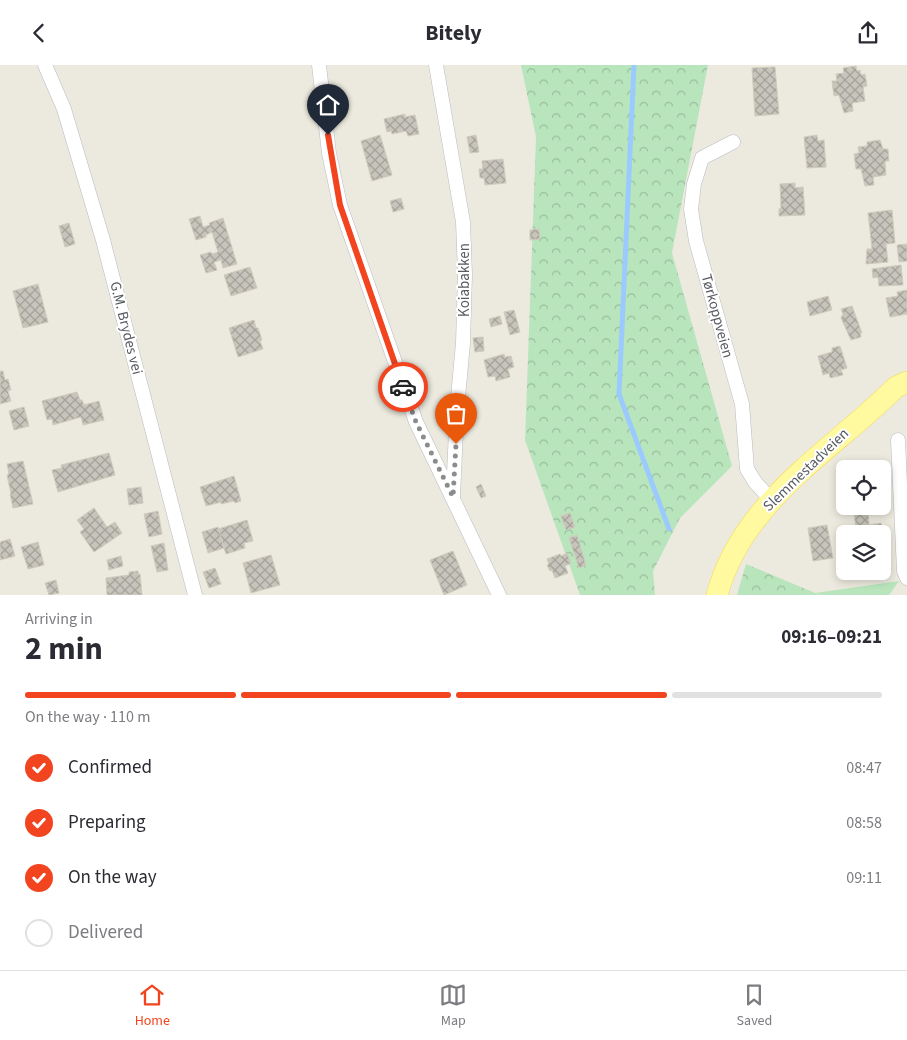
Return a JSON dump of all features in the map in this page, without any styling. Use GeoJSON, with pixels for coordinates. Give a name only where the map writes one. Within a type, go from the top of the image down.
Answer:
{"type":"FeatureCollection","features":[{"type":"Feature","properties":{"kind":"main road","name":"Slemmestadveien"},"geometry":{"type":"LineString","coordinates":[[717,595],[737,547],[780,491],[904,381]]}},
{"type":"Feature","properties":{"kind":"street","name":"G.M. Brydes vei"},"geometry":{"type":"LineString","coordinates":[[45,65],[64,109],[98,221],[195,595]]}},
{"type":"Feature","properties":{"kind":"street"},"geometry":{"type":"LineString","coordinates":[[319,65],[330,153],[340,205],[416,422],[498,595]]}},
{"type":"Feature","properties":{"kind":"street","name":"Koiabakken"},"geometry":{"type":"LineString","coordinates":[[436,65],[463,222],[466,274],[464,343],[457,408],[453,497]]}},
{"type":"Feature","properties":{"kind":"street","name":"Tørkoppveien"},"geometry":{"type":"LineString","coordinates":[[733,142],[702,158],[694,184],[691,209],[696,241],[742,404],[746,469],[772,501]]}},
{"type":"Feature","properties":{"kind":"street"},"geometry":{"type":"LineString","coordinates":[[898,440],[904,571],[907,578]]}},
{"type":"Feature","properties":{"kind":"green space"},"geometry":{"type":"Polygon","coordinates":[[[521,65],[708,65],[672,253],[732,466],[680,518],[653,571],[655,595],[580,595],[525,440],[536,137],[521,65]]]}},
{"type":"Feature","properties":{"kind":"green space"},"geometry":{"type":"Polygon","coordinates":[[[746,564],[820,595],[737,595],[746,564]]]}},
{"type":"Feature","properties":{"kind":"green space"},"geometry":{"type":"Polygon","coordinates":[[[899,581],[889,595],[821,595],[815,593],[899,581]]]}},
{"type":"Feature","properties":{"kind":"building"},"geometry":{"type":"Polygon","coordinates":[[[856,66],[857,71],[860,70],[861,75],[865,74],[867,86],[863,87],[865,101],[852,103],[853,111],[844,113],[839,95],[834,96],[832,81],[837,81],[836,74],[844,73],[843,68],[856,66]]]}},
{"type":"Feature","properties":{"kind":"building"},"geometry":{"type":"Polygon","coordinates":[[[775,67],[779,114],[755,116],[752,68],[775,67]]]}},
{"type":"Feature","properties":{"kind":"building"},"geometry":{"type":"Polygon","coordinates":[[[405,114],[405,117],[415,115],[419,134],[408,136],[406,131],[392,134],[391,131],[387,132],[384,119],[405,114]]]}},
{"type":"Feature","properties":{"kind":"building"},"geometry":{"type":"Polygon","coordinates":[[[380,135],[392,175],[372,181],[361,141],[380,135]]]}},
{"type":"Feature","properties":{"kind":"building"},"geometry":{"type":"Polygon","coordinates":[[[476,135],[479,152],[470,153],[467,137],[476,135]]]}},
{"type":"Feature","properties":{"kind":"building"},"geometry":{"type":"Polygon","coordinates":[[[817,135],[818,141],[824,140],[826,167],[807,168],[804,137],[817,135]]]}},
{"type":"Feature","properties":{"kind":"building"},"geometry":{"type":"Polygon","coordinates":[[[880,140],[883,149],[888,149],[889,161],[885,161],[886,175],[873,177],[874,185],[865,186],[861,169],[856,169],[854,154],[859,153],[858,147],[867,146],[867,142],[880,140]]]}},
{"type":"Feature","properties":{"kind":"building"},"geometry":{"type":"Polygon","coordinates":[[[503,159],[506,183],[485,185],[484,178],[480,178],[479,169],[483,169],[482,161],[503,159]]]}},
{"type":"Feature","properties":{"kind":"building"},"geometry":{"type":"Polygon","coordinates":[[[795,183],[795,188],[803,187],[805,215],[779,216],[779,209],[781,208],[780,184],[795,183]]]}},
{"type":"Feature","properties":{"kind":"building"},"geometry":{"type":"Polygon","coordinates":[[[401,198],[404,209],[393,212],[390,201],[401,198]]]}},
{"type":"Feature","properties":{"kind":"building"},"geometry":{"type":"Polygon","coordinates":[[[892,210],[895,243],[886,244],[888,262],[866,264],[867,249],[872,249],[868,213],[892,210]]]}},
{"type":"Feature","properties":{"kind":"building"},"geometry":{"type":"Polygon","coordinates":[[[200,216],[203,227],[223,218],[237,264],[223,268],[221,260],[214,262],[217,270],[206,273],[200,255],[218,252],[212,232],[206,235],[206,237],[196,240],[189,219],[200,216]]]}},
{"type":"Feature","properties":{"kind":"building"},"geometry":{"type":"Polygon","coordinates":[[[69,223],[75,244],[65,247],[59,226],[69,223]]]}},
{"type":"Feature","properties":{"kind":"building"},"geometry":{"type":"Polygon","coordinates":[[[539,229],[540,239],[530,240],[530,230],[539,229]]]}},
{"type":"Feature","properties":{"kind":"building"},"geometry":{"type":"Polygon","coordinates":[[[907,244],[907,261],[899,262],[897,245],[907,244]]]}},
{"type":"Feature","properties":{"kind":"building"},"geometry":{"type":"Polygon","coordinates":[[[901,265],[903,285],[879,286],[878,277],[873,278],[872,269],[901,265]]]}},
{"type":"Feature","properties":{"kind":"building"},"geometry":{"type":"Polygon","coordinates":[[[250,267],[257,288],[231,296],[224,275],[250,267]]]}},
{"type":"Feature","properties":{"kind":"building"},"geometry":{"type":"Polygon","coordinates":[[[38,284],[48,322],[23,328],[13,291],[38,284]]]}},
{"type":"Feature","properties":{"kind":"building"},"geometry":{"type":"Polygon","coordinates":[[[907,290],[907,314],[890,317],[886,298],[898,296],[897,292],[907,290]]]}},
{"type":"Feature","properties":{"kind":"building"},"geometry":{"type":"Polygon","coordinates":[[[828,296],[832,310],[810,316],[807,302],[828,296]]]}},
{"type":"Feature","properties":{"kind":"building"},"geometry":{"type":"Polygon","coordinates":[[[852,306],[862,333],[860,333],[861,337],[851,340],[841,318],[843,314],[841,309],[852,306]]]}},
{"type":"Feature","properties":{"kind":"building"},"geometry":{"type":"Polygon","coordinates":[[[514,310],[520,332],[510,335],[504,312],[514,310]]]}},
{"type":"Feature","properties":{"kind":"building"},"geometry":{"type":"Polygon","coordinates":[[[500,316],[502,324],[491,327],[489,319],[500,316]]]}},
{"type":"Feature","properties":{"kind":"building"},"geometry":{"type":"Polygon","coordinates":[[[254,320],[262,340],[260,341],[263,349],[238,357],[229,328],[254,320]]]}},
{"type":"Feature","properties":{"kind":"building"},"geometry":{"type":"Polygon","coordinates":[[[483,337],[484,351],[475,352],[473,338],[483,337]]]}},
{"type":"Feature","properties":{"kind":"building"},"geometry":{"type":"Polygon","coordinates":[[[840,346],[847,368],[841,370],[843,375],[830,378],[829,373],[823,375],[818,356],[832,352],[832,348],[840,346]]]}},
{"type":"Feature","properties":{"kind":"building"},"geometry":{"type":"Polygon","coordinates":[[[504,354],[505,357],[511,356],[514,367],[508,369],[510,377],[496,381],[495,376],[488,377],[484,360],[504,354]]]}},
{"type":"Feature","properties":{"kind":"building"},"geometry":{"type":"Polygon","coordinates":[[[0,371],[3,371],[5,380],[8,379],[11,390],[8,391],[11,401],[0,404],[0,371]]]}},
{"type":"Feature","properties":{"kind":"building"},"geometry":{"type":"Polygon","coordinates":[[[77,392],[84,405],[99,401],[104,420],[83,425],[81,417],[53,425],[52,419],[47,420],[42,401],[77,392]]]}},
{"type":"Feature","properties":{"kind":"building"},"geometry":{"type":"Polygon","coordinates":[[[24,407],[29,426],[14,430],[9,411],[24,407]]]}},
{"type":"Feature","properties":{"kind":"building"},"geometry":{"type":"Polygon","coordinates":[[[109,453],[115,475],[58,492],[52,470],[62,468],[61,465],[109,453]]]}},
{"type":"Feature","properties":{"kind":"building"},"geometry":{"type":"Polygon","coordinates":[[[23,461],[33,504],[13,508],[7,464],[23,461]]]}},
{"type":"Feature","properties":{"kind":"building"},"geometry":{"type":"Polygon","coordinates":[[[234,476],[241,501],[221,504],[221,502],[206,506],[200,487],[234,476]]]}},
{"type":"Feature","properties":{"kind":"building"},"geometry":{"type":"Polygon","coordinates":[[[481,484],[486,496],[481,498],[476,487],[481,484]]]}},
{"type":"Feature","properties":{"kind":"building"},"geometry":{"type":"Polygon","coordinates":[[[141,487],[143,503],[129,505],[127,489],[141,487]]]}},
{"type":"Feature","properties":{"kind":"building"},"geometry":{"type":"Polygon","coordinates":[[[94,508],[107,527],[115,522],[122,533],[94,552],[80,532],[84,529],[77,520],[94,508]]]}},
{"type":"Feature","properties":{"kind":"building"},"geometry":{"type":"Polygon","coordinates":[[[158,511],[162,534],[149,537],[144,514],[158,511]]]}},
{"type":"Feature","properties":{"kind":"building"},"geometry":{"type":"Polygon","coordinates":[[[570,513],[575,527],[566,530],[561,516],[570,513]]]}},
{"type":"Feature","properties":{"kind":"building"},"geometry":{"type":"Polygon","coordinates":[[[854,515],[868,515],[869,525],[856,525],[854,515]]]}},
{"type":"Feature","properties":{"kind":"building"},"geometry":{"type":"Polygon","coordinates":[[[247,520],[253,541],[244,543],[245,548],[226,554],[218,529],[247,520]]]}},
{"type":"Feature","properties":{"kind":"building"},"geometry":{"type":"Polygon","coordinates":[[[827,525],[833,558],[813,561],[808,528],[827,525]]]}},
{"type":"Feature","properties":{"kind":"building"},"geometry":{"type":"Polygon","coordinates":[[[218,527],[224,548],[208,553],[202,532],[218,527]]]}},
{"type":"Feature","properties":{"kind":"building"},"geometry":{"type":"Polygon","coordinates":[[[577,535],[586,565],[579,568],[569,538],[577,535]]]}},
{"type":"Feature","properties":{"kind":"building"},"geometry":{"type":"Polygon","coordinates":[[[10,539],[15,556],[0,560],[0,542],[10,539]]]}},
{"type":"Feature","properties":{"kind":"building"},"geometry":{"type":"Polygon","coordinates":[[[38,542],[44,565],[28,569],[21,547],[38,542]]]}},
{"type":"Feature","properties":{"kind":"building"},"geometry":{"type":"Polygon","coordinates":[[[164,543],[168,570],[157,572],[151,546],[164,543]]]}},
{"type":"Feature","properties":{"kind":"building"},"geometry":{"type":"Polygon","coordinates":[[[453,551],[467,585],[444,595],[430,560],[453,551]]]}},
{"type":"Feature","properties":{"kind":"building"},"geometry":{"type":"Polygon","coordinates":[[[567,553],[571,563],[565,566],[568,573],[555,578],[552,570],[550,571],[547,565],[549,564],[547,559],[567,553]]]}},
{"type":"Feature","properties":{"kind":"building"},"geometry":{"type":"Polygon","coordinates":[[[271,555],[280,585],[251,593],[243,563],[271,555]]]}},
{"type":"Feature","properties":{"kind":"building"},"geometry":{"type":"Polygon","coordinates":[[[121,556],[123,566],[109,570],[107,560],[121,556]]]}},
{"type":"Feature","properties":{"kind":"building"},"geometry":{"type":"Polygon","coordinates":[[[215,568],[221,584],[209,588],[203,572],[215,568]]]}},
{"type":"Feature","properties":{"kind":"building"},"geometry":{"type":"Polygon","coordinates":[[[138,571],[142,595],[107,595],[106,578],[129,575],[129,572],[138,571]]]}},
{"type":"Feature","properties":{"kind":"building"},"geometry":{"type":"Polygon","coordinates":[[[56,580],[59,593],[49,595],[45,583],[56,580]]]}},
{"type":"Feature","properties":{"kind":"waterway"},"geometry":{"type":"LineString","coordinates":[[634,65],[619,394],[669,529]]}},
{"type":"Feature","properties":{"kind":"way so far"},"geometry":{"type":"LineString","coordinates":[[403,387],[416,422],[453,497],[456,444]]}},
{"type":"Feature","properties":{"kind":"route"},"geometry":{"type":"LineString","coordinates":[[328,135],[340,205],[352,235],[403,387]]}}]}
